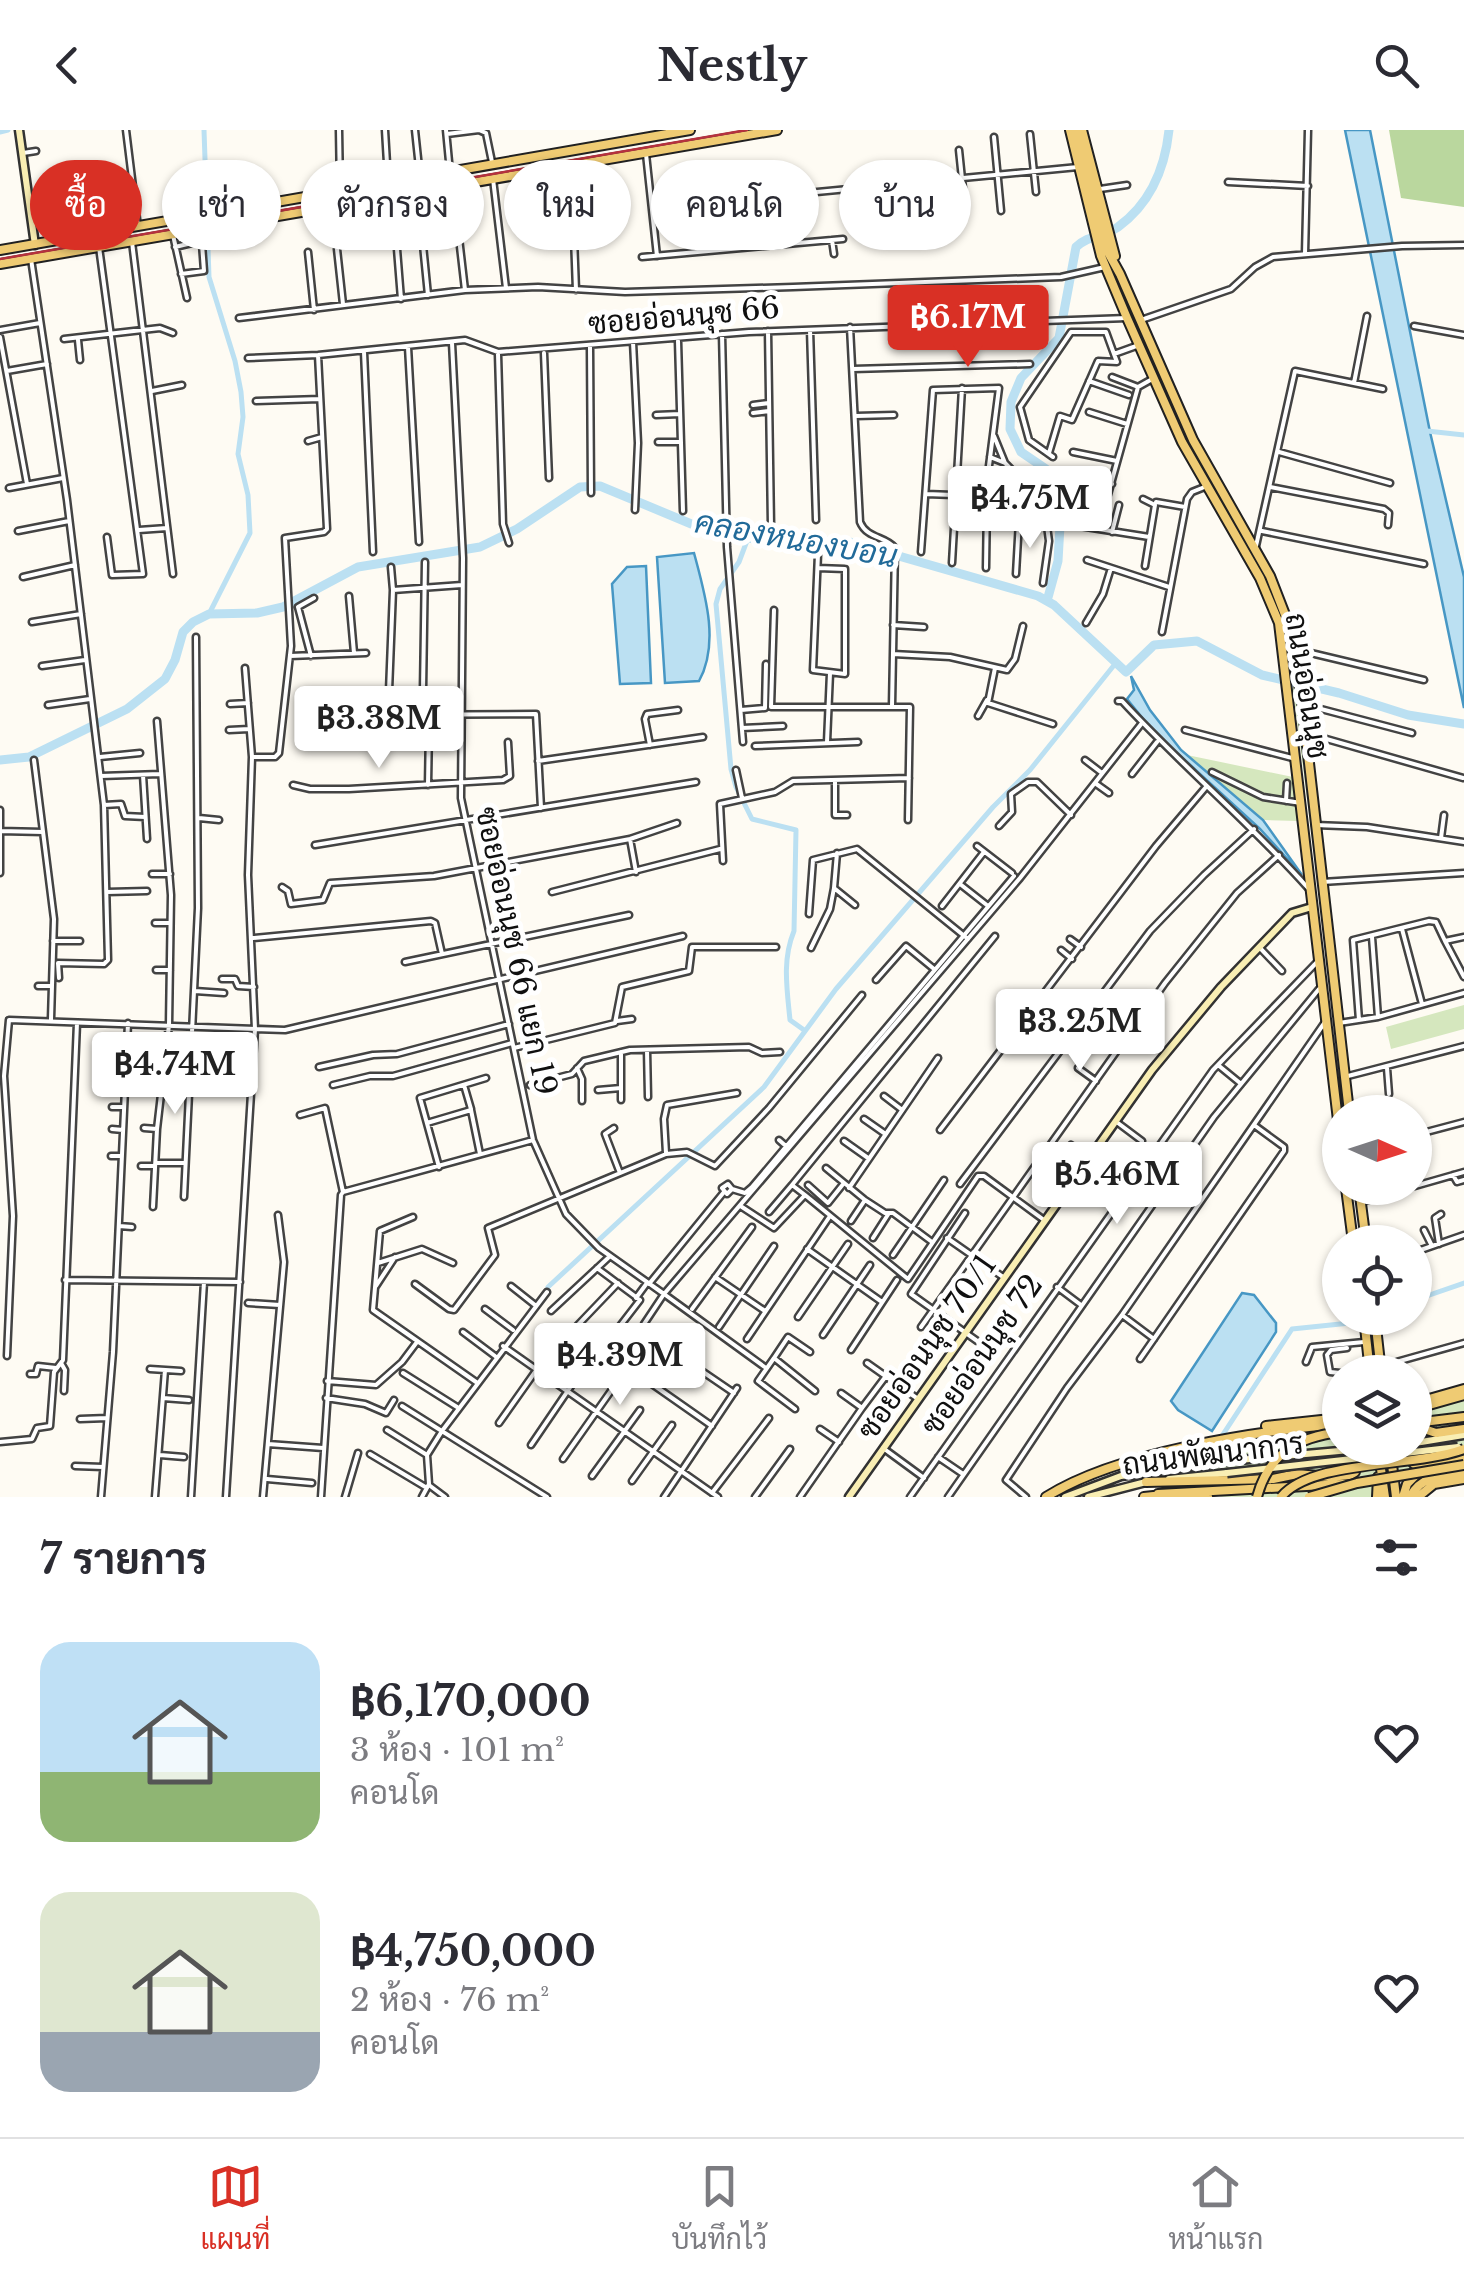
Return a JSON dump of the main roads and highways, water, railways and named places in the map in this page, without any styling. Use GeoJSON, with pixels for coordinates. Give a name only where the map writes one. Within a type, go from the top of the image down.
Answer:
{"type":"FeatureCollection","features":[{"type":"Feature","properties":{"kind":"main road"},"geometry":{"type":"LineString","coordinates":[[0,250],[690,130]]}},
{"type":"Feature","properties":{"kind":"main road"},"geometry":{"type":"LineString","coordinates":[[606,160],[777,130]]}},
{"type":"Feature","properties":{"kind":"main road","name":"ถนนอ่อนนุช"},"geometry":{"type":"LineString","coordinates":[[1076,130],[1078,166],[1101,256],[1141,320],[1193,440],[1276,588],[1295,654],[1347,1095]]}},
{"type":"Feature","properties":{"kind":"main road","name":"ถนนอ่อนนุช"},"geometry":{"type":"LineString","coordinates":[[1076,130],[1114,253],[1116,276]]}},
{"type":"Feature","properties":{"kind":"main road","name":"ถนนอ่อนนุช"},"geometry":{"type":"LineString","coordinates":[[1076,130],[1104,245],[1127,318],[1182,442],[1268,594],[1279,623],[1335,1095]]}},
{"type":"Feature","properties":{"kind":"main road"},"geometry":{"type":"LineString","coordinates":[[577,150],[579,160]]}},
{"type":"Feature","properties":{"kind":"main road"},"geometry":{"type":"LineString","coordinates":[[0,264],[504,177]]}},
{"type":"Feature","properties":{"kind":"main road"},"geometry":{"type":"LineString","coordinates":[[1312,906],[1324,905]]}},
{"type":"Feature","properties":{"kind":"main road"},"geometry":{"type":"LineString","coordinates":[[1432,1401],[1464,1392]]}},
{"type":"Feature","properties":{"kind":"main road"},"geometry":{"type":"LineString","coordinates":[[1432,1422],[1464,1417]]}},
{"type":"Feature","properties":{"kind":"main road"},"geometry":{"type":"LineString","coordinates":[[1209,1442],[1236,1432],[1322,1419]]}},
{"type":"Feature","properties":{"kind":"main road"},"geometry":{"type":"LineString","coordinates":[[1046,1497],[1097,1472],[1209,1442],[1322,1422]]}},
{"type":"Feature","properties":{"kind":"main road"},"geometry":{"type":"LineString","coordinates":[[1432,1431],[1436,1433]]}},
{"type":"Feature","properties":{"kind":"main road"},"geometry":{"type":"LineString","coordinates":[[1432,1434],[1464,1432]]}},
{"type":"Feature","properties":{"kind":"main road"},"geometry":{"type":"LineString","coordinates":[[1258,1497],[1270,1467],[1286,1448],[1309,1436],[1322,1434]]}},
{"type":"Feature","properties":{"kind":"main road"},"geometry":{"type":"LineString","coordinates":[[1280,1497],[1302,1479],[1327,1472],[1430,1459],[1464,1447]]}},
{"type":"Feature","properties":{"kind":"main road"},"geometry":{"type":"LineString","coordinates":[[1403,1497],[1412,1478],[1434,1464],[1464,1468]]}},
{"type":"Feature","properties":{"kind":"main road"},"geometry":{"type":"LineString","coordinates":[[1146,1482],[1203,1477],[1273,1479],[1297,1474],[1350,1476],[1357,1465]]}},
{"type":"Feature","properties":{"kind":"main road"},"geometry":{"type":"LineString","coordinates":[[1379,1465],[1381,1497]]}},
{"type":"Feature","properties":{"kind":"main road"},"geometry":{"type":"LineString","coordinates":[[1380,1465],[1381,1497]]}},
{"type":"Feature","properties":{"kind":"main road"},"geometry":{"type":"LineString","coordinates":[[1395,1465],[1403,1497]]}},
{"type":"Feature","properties":{"kind":"main road"},"geometry":{"type":"LineString","coordinates":[[1403,1497],[1434,1477],[1464,1468]]}},
{"type":"Feature","properties":{"kind":"main road"},"geometry":{"type":"LineString","coordinates":[[1144,1497],[1296,1489],[1464,1468]]}},
{"type":"Feature","properties":{"kind":"main road"},"geometry":{"type":"LineString","coordinates":[[1418,1497],[1464,1468]]}},
{"type":"Feature","properties":{"kind":"main road"},"geometry":{"type":"LineString","coordinates":[[1309,1497],[1358,1483]]}},
{"type":"Feature","properties":{"kind":"main road"},"geometry":{"type":"LineString","coordinates":[[1194,1493],[1208,1497]]}},
{"type":"Feature","properties":{"kind":"water"},"geometry":{"type":"Polygon","coordinates":[[[1345,130],[1370,130],[1430,432],[1464,577],[1464,708],[1345,130]]]}},
{"type":"Feature","properties":{"kind":"water"},"geometry":{"type":"Polygon","coordinates":[[[694,553],[708,618],[709,651],[699,681],[665,683],[657,557],[694,553]]]}},
{"type":"Feature","properties":{"kind":"water"},"geometry":{"type":"Polygon","coordinates":[[[646,566],[651,683],[620,684],[612,584],[627,567],[646,566]]]}},
{"type":"Feature","properties":{"kind":"water"},"geometry":{"type":"Polygon","coordinates":[[[1131,676],[1150,710],[1181,750],[1263,820],[1302,875],[1260,829],[1152,730],[1127,699],[1134,690],[1131,676]]]}},
{"type":"Feature","properties":{"kind":"water"},"geometry":{"type":"Polygon","coordinates":[[[1242,1293],[1254,1295],[1276,1323],[1276,1332],[1212,1431],[1178,1410],[1171,1401],[1242,1293]]]}},
{"type":"Feature","properties":{"kind":"waterway"},"geometry":{"type":"LineString","coordinates":[[0,132],[8,130]]}},
{"type":"Feature","properties":{"kind":"waterway"},"geometry":{"type":"LineString","coordinates":[[204,130],[209,277],[241,392],[243,417],[238,454],[248,495],[250,533],[209,614]]}},
{"type":"Feature","properties":{"kind":"waterway"},"geometry":{"type":"LineString","coordinates":[[1047,601],[1058,561],[1061,508],[1046,469],[1021,452],[1010,429],[1011,402],[1021,378],[1059,338],[1076,247],[1118,227],[1148,196],[1160,171],[1169,130]]}},
{"type":"Feature","properties":{"kind":"waterway"},"geometry":{"type":"LineString","coordinates":[[1427,431],[1464,435]]}},
{"type":"Feature","properties":{"kind":"waterway","name":"คลองหนองบอน"},"geometry":{"type":"LineString","coordinates":[[0,760],[29,757],[127,709],[165,679],[183,632],[209,614],[257,613],[283,607],[358,567],[480,547],[517,529],[580,487],[600,486],[701,528],[754,539],[850,542],[1038,596],[1054,605],[1126,672],[1154,645],[1197,641],[1262,675],[1408,715],[1464,724]]}},
{"type":"Feature","properties":{"kind":"waterway"},"geometry":{"type":"LineString","coordinates":[[748,538],[716,604],[731,769],[752,819],[796,830],[794,931],[788,953],[787,986],[790,1020],[804,1030]]}},
{"type":"Feature","properties":{"kind":"waterway","name":"คลองหนองบอน"},"geometry":{"type":"LineString","coordinates":[[548,1287],[764,1087],[836,989],[993,807],[1030,770],[1115,664]]}},
{"type":"Feature","properties":{"kind":"waterway"},"geometry":{"type":"LineString","coordinates":[[1432,1294],[1464,1283]]}},
{"type":"Feature","properties":{"kind":"waterway"},"geometry":{"type":"LineString","coordinates":[[1184,1494],[1292,1329],[1322,1326]]}},
{"type":"Feature","properties":{"kind":"railway"},"geometry":{"type":"LineString","coordinates":[[0,259],[747,130]]}}]}
